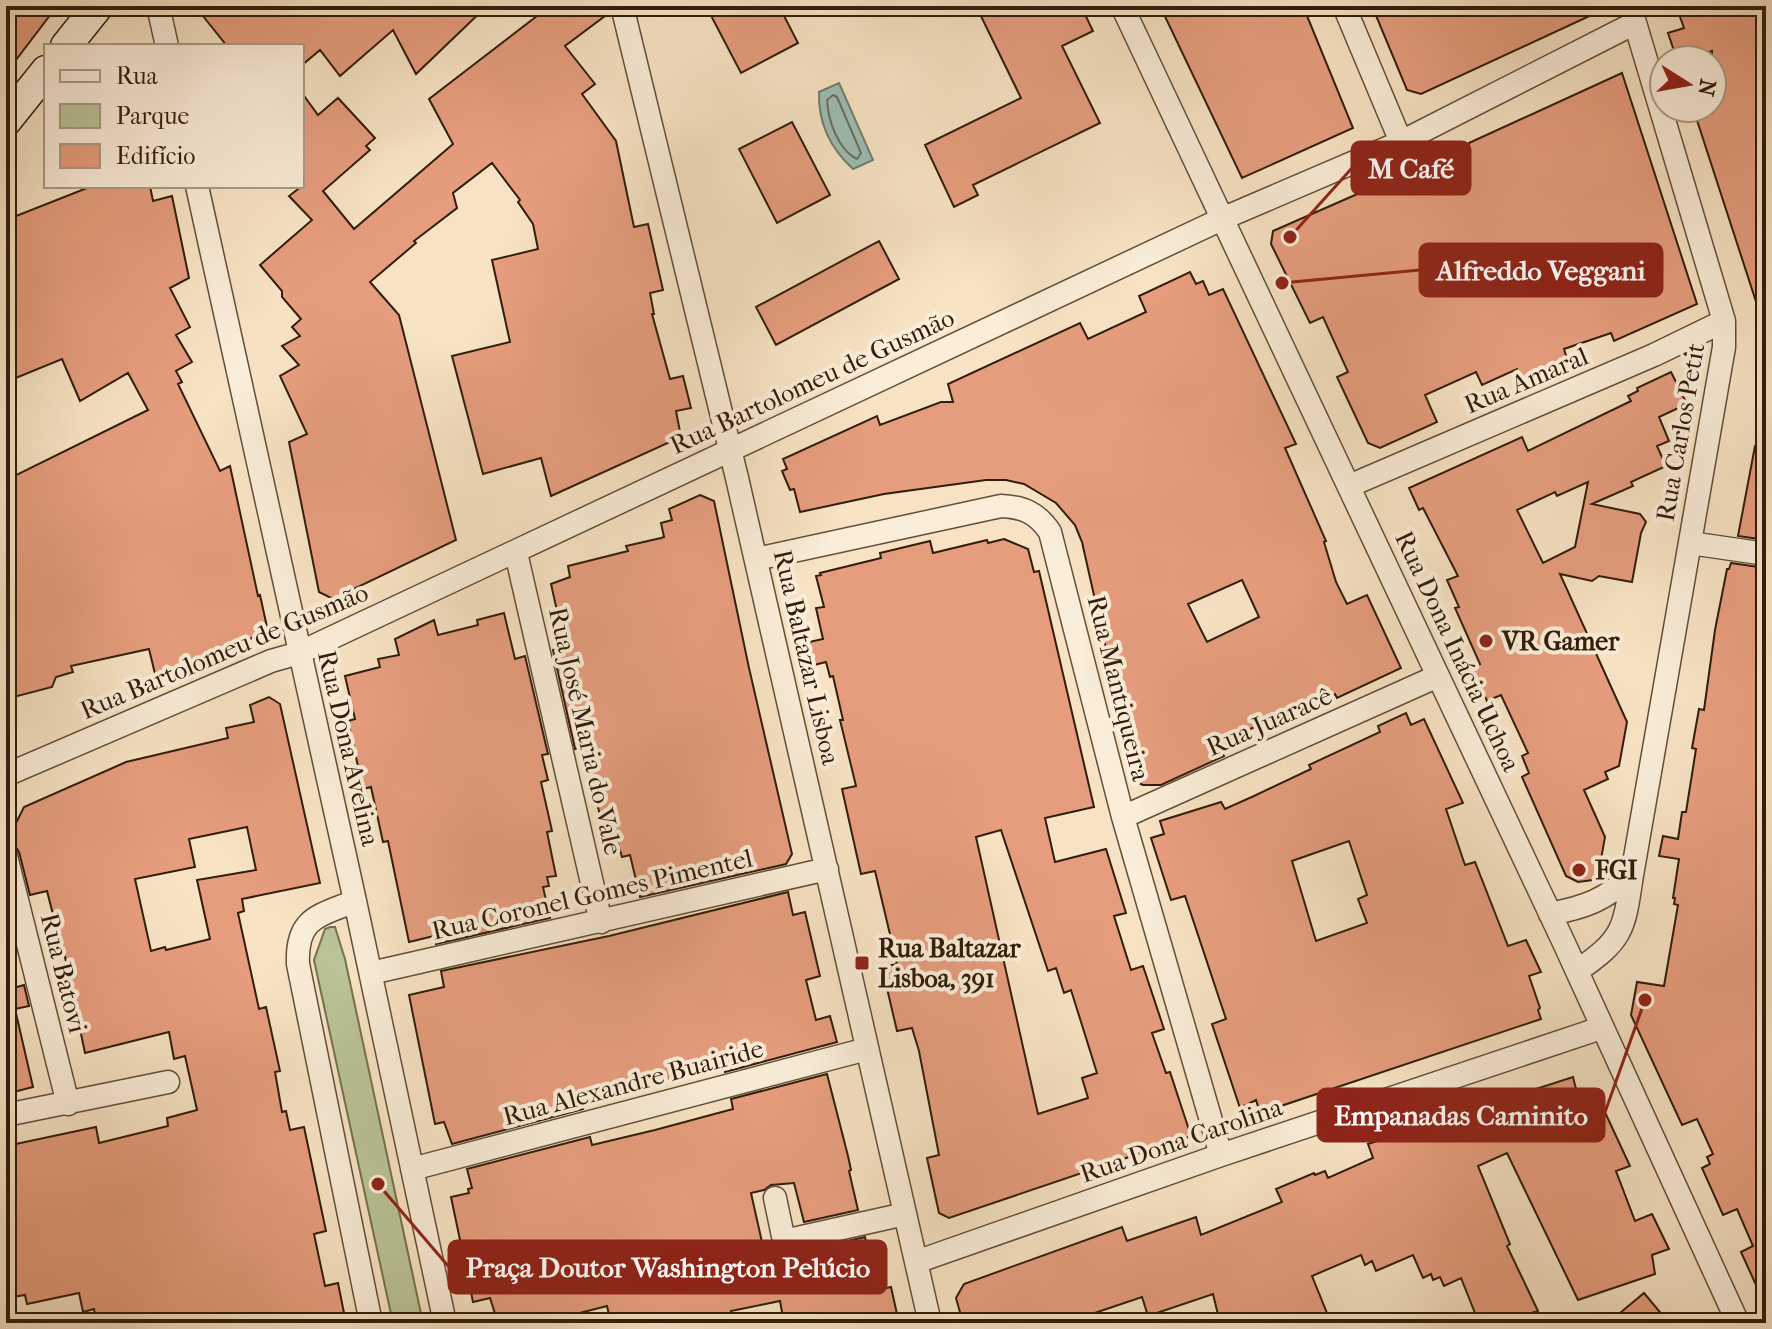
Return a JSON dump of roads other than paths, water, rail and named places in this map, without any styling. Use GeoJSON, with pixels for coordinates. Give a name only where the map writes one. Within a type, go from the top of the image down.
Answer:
{"type":"FeatureCollection","features":[{"type":"Feature","properties":{"kind":"street"},"geometry":{"type":"LineString","coordinates":[[68,44],[98,6]]}},
{"type":"Feature","properties":{"kind":"street"},"geometry":{"type":"LineString","coordinates":[[158,6],[167,44]]}},
{"type":"Feature","properties":{"kind":"street","name":"Rua Baltazar Lisboa"},"geometry":{"type":"LineString","coordinates":[[622,6],[756,559],[930,1323]]}},
{"type":"Feature","properties":{"kind":"street","name":"Rua Dona Inácia Uchoa"},"geometry":{"type":"LineString","coordinates":[[1122,6],[1577,971],[1738,1323]]}},
{"type":"Feature","properties":{"kind":"street"},"geometry":{"type":"LineString","coordinates":[[1344,6],[1401,142]]}},
{"type":"Feature","properties":{"kind":"street","name":"Rua Bartolomeu de Gusmão"},"geometry":{"type":"LineString","coordinates":[[6,775],[271,661],[299,653],[1224,218],[1401,142],[1632,14]]}},
{"type":"Feature","properties":{"kind":"street","name":"Rua Carlos Petit"},"geometry":{"type":"LineString","coordinates":[[1577,971],[1605,952],[1619,933],[1627,911],[1724,347],[1724,321],[1632,14]]}},
{"type":"Feature","properties":{"kind":"street"},"geometry":{"type":"LineString","coordinates":[[6,121],[44,74]]}},
{"type":"Feature","properties":{"kind":"street","name":"Rua Dona Avelina"},"geometry":{"type":"LineString","coordinates":[[197,188],[445,1323]]}},
{"type":"Feature","properties":{"kind":"street","name":"Rua Amaral"},"geometry":{"type":"LineString","coordinates":[[1349,486],[1654,355],[1724,321]]}},
{"type":"Feature","properties":{"kind":"street","name":"Rua Mantiqueira"},"geometry":{"type":"LineString","coordinates":[[756,559],[1001,506],[1021,507],[1040,518],[1050,532],[1123,817],[1221,1155]]}},
{"type":"Feature","properties":{"kind":"street"},"geometry":{"type":"LineString","coordinates":[[1690,543],[1766,554]]}},
{"type":"Feature","properties":{"kind":"street","name":"Rua José Maria do Vale"},"geometry":{"type":"LineString","coordinates":[[516,553],[601,922]]}},
{"type":"Feature","properties":{"kind":"street","name":"Rua Juaracê"},"geometry":{"type":"LineString","coordinates":[[1123,817],[1438,676]]}},
{"type":"Feature","properties":{"kind":"street","name":"Rua Batovi"},"geometry":{"type":"LineString","coordinates":[[6,856],[68,1104]]}},
{"type":"Feature","properties":{"kind":"street","name":"Rua Coronel Gomes Pimentel"},"geometry":{"type":"LineString","coordinates":[[371,973],[827,869]]}},
{"type":"Feature","properties":{"kind":"street"},"geometry":{"type":"LineString","coordinates":[[1550,914],[1583,907],[1611,894],[1632,875]]}},
{"type":"Feature","properties":{"kind":"street"},"geometry":{"type":"LineString","coordinates":[[355,901],[309,923],[301,932],[297,945],[298,964],[371,1323]]}},
{"type":"Feature","properties":{"kind":"street","name":"Rua Dona Carolina"},"geometry":{"type":"LineString","coordinates":[[916,1262],[1221,1155],[1601,1028]]}},
{"type":"Feature","properties":{"kind":"street","name":"Rua Alexandre Buairide"},"geometry":{"type":"LineString","coordinates":[[412,1169],[867,1049]]}},
{"type":"Feature","properties":{"kind":"street"},"geometry":{"type":"LineString","coordinates":[[6,1115],[168,1082]]}},
{"type":"Feature","properties":{"kind":"street"},"geometry":{"type":"LineString","coordinates":[[775,1198],[784,1241],[905,1214]]}},
{"type":"Feature","properties":{"kind":"water"},"geometry":{"type":"Polygon","coordinates":[[[839,83],[873,160],[853,169],[832,144],[819,103],[819,92],[839,83]]]}},
{"type":"Feature","properties":{"kind":"place","name":"M Café"},"geometry":{"type":"Point","coordinates":[1290,237]}},
{"type":"Feature","properties":{"kind":"place","name":"Alfreddo Veggani"},"geometry":{"type":"Point","coordinates":[1282,283]}},
{"type":"Feature","properties":{"kind":"place","name":"VR Gamer"},"geometry":{"type":"Point","coordinates":[1486,641]}},
{"type":"Feature","properties":{"kind":"place","name":"FGI"},"geometry":{"type":"Point","coordinates":[1579,870]}},
{"type":"Feature","properties":{"kind":"place","name":"Rua Baltazar Lisboa, 391"},"geometry":{"type":"Point","coordinates":[862,963]}},
{"type":"Feature","properties":{"kind":"place","name":"Empanadas Caminito"},"geometry":{"type":"Point","coordinates":[1645,1000]}},
{"type":"Feature","properties":{"kind":"place","name":"Praça Doutor Washington Pelúcio"},"geometry":{"type":"Point","coordinates":[378,1184]}}]}
